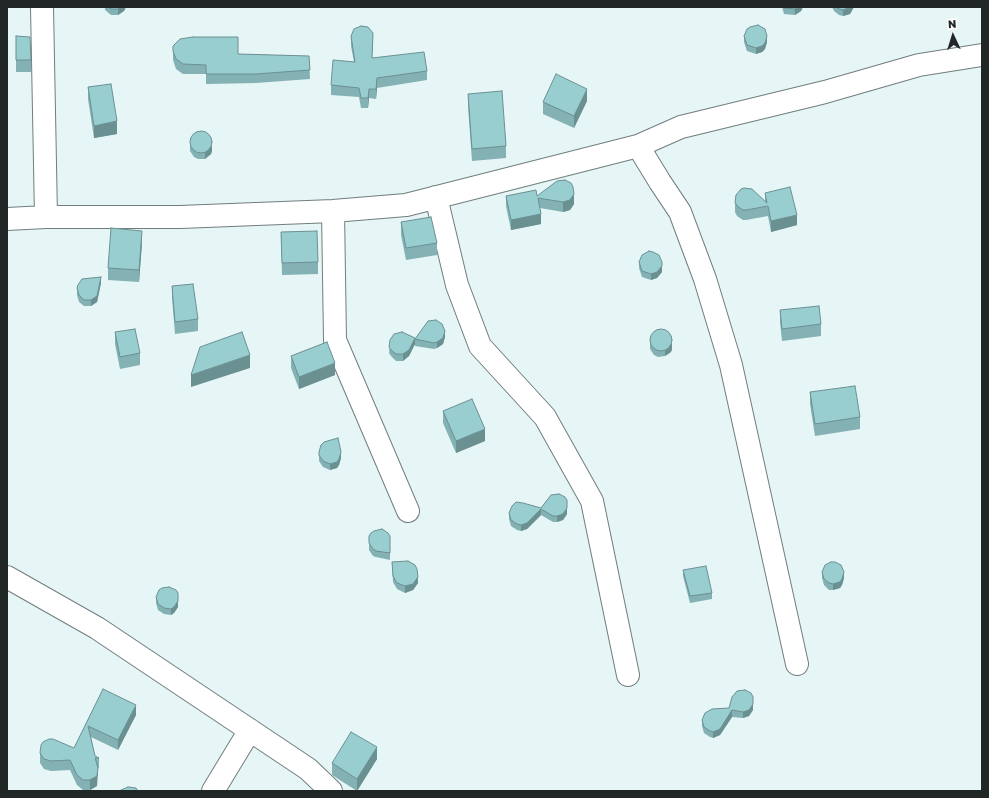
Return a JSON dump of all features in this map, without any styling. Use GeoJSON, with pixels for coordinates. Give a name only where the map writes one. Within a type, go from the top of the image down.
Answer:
{"type":"FeatureCollection","features":[{"type":"Feature","properties":{"kind":"street"},"geometry":{"type":"LineString","coordinates":[[42,7],[46,217]]}},
{"type":"Feature","properties":{"kind":"street"},"geometry":{"type":"LineString","coordinates":[[7,219],[46,217],[180,217],[333,211],[406,205],[638,146],[681,127],[825,92],[919,65],[982,55]]}},
{"type":"Feature","properties":{"kind":"street"},"geometry":{"type":"LineString","coordinates":[[638,146],[680,212],[705,280],[731,365],[797,664]]}},
{"type":"Feature","properties":{"kind":"street"},"geometry":{"type":"LineString","coordinates":[[436,197],[457,285],[480,346],[545,417],[592,501],[628,675]]}},
{"type":"Feature","properties":{"kind":"street"},"geometry":{"type":"LineString","coordinates":[[333,211],[336,340],[408,511]]}},
{"type":"Feature","properties":{"kind":"street"},"geometry":{"type":"LineString","coordinates":[[7,577],[97,628],[308,769],[331,791]]}},
{"type":"Feature","properties":{"kind":"street"},"geometry":{"type":"LineString","coordinates":[[213,791],[250,730]]}},
{"type":"Feature","properties":{"kind":"building"},"geometry":{"type":"Polygon","coordinates":[[[109,7],[120,7],[118,9],[111,9],[109,7]]]}},
{"type":"Feature","properties":{"kind":"building"},"geometry":{"type":"Polygon","coordinates":[[[784,7],[798,7],[795,9],[784,7]]]}},
{"type":"Feature","properties":{"kind":"building"},"geometry":{"type":"Polygon","coordinates":[[[837,7],[850,7],[843,10],[837,7]]]}},
{"type":"Feature","properties":{"kind":"building"},"geometry":{"type":"Polygon","coordinates":[[[758,25],[765,29],[767,36],[765,43],[756,48],[747,45],[744,36],[747,29],[758,25]]]}},
{"type":"Feature","properties":{"kind":"building"},"geometry":{"type":"Polygon","coordinates":[[[361,26],[368,27],[373,33],[372,58],[424,52],[427,71],[377,78],[376,89],[369,89],[368,98],[361,98],[359,88],[331,85],[333,60],[355,62],[351,36],[354,29],[361,26]]]}},
{"type":"Feature","properties":{"kind":"building"},"geometry":{"type":"Polygon","coordinates":[[[16,36],[30,37],[31,60],[16,60],[16,36]]]}},
{"type":"Feature","properties":{"kind":"building"},"geometry":{"type":"Polygon","coordinates":[[[193,37],[238,37],[238,54],[309,56],[310,70],[256,74],[206,74],[206,65],[183,64],[176,59],[173,51],[173,46],[180,39],[193,37]]]}},
{"type":"Feature","properties":{"kind":"building"},"geometry":{"type":"Polygon","coordinates":[[[556,74],[587,89],[574,116],[543,102],[556,74]]]}},
{"type":"Feature","properties":{"kind":"building"},"geometry":{"type":"Polygon","coordinates":[[[111,84],[117,121],[94,126],[88,87],[111,84]]]}},
{"type":"Feature","properties":{"kind":"building"},"geometry":{"type":"Polygon","coordinates":[[[502,91],[506,146],[472,149],[468,94],[502,91]]]}},
{"type":"Feature","properties":{"kind":"building"},"geometry":{"type":"Polygon","coordinates":[[[201,131],[209,134],[212,142],[209,150],[201,153],[193,150],[190,142],[193,134],[201,131]]]}},
{"type":"Feature","properties":{"kind":"building"},"geometry":{"type":"Polygon","coordinates":[[[565,180],[571,183],[573,187],[574,194],[570,200],[563,202],[538,198],[541,214],[511,220],[506,196],[536,190],[537,196],[557,181],[565,180]]]}},
{"type":"Feature","properties":{"kind":"building"},"geometry":{"type":"Polygon","coordinates":[[[790,187],[797,215],[771,221],[768,206],[743,210],[737,206],[735,202],[736,195],[741,189],[744,188],[752,189],[767,203],[765,193],[790,187]]]}},
{"type":"Feature","properties":{"kind":"building"},"geometry":{"type":"Polygon","coordinates":[[[431,217],[437,243],[406,248],[401,222],[431,217]]]}},
{"type":"Feature","properties":{"kind":"building"},"geometry":{"type":"Polygon","coordinates":[[[111,228],[142,231],[139,270],[108,268],[111,228]]]}},
{"type":"Feature","properties":{"kind":"building"},"geometry":{"type":"Polygon","coordinates":[[[317,231],[318,262],[282,263],[281,232],[317,231]]]}},
{"type":"Feature","properties":{"kind":"building"},"geometry":{"type":"Polygon","coordinates":[[[649,251],[659,255],[662,262],[662,266],[657,272],[651,274],[642,271],[639,262],[642,255],[649,251]]]}},
{"type":"Feature","properties":{"kind":"building"},"geometry":{"type":"Polygon","coordinates":[[[101,277],[97,296],[91,300],[84,300],[79,295],[77,288],[82,279],[101,277]]]}},
{"type":"Feature","properties":{"kind":"building"},"geometry":{"type":"Polygon","coordinates":[[[193,284],[198,319],[175,322],[172,286],[193,284]]]}},
{"type":"Feature","properties":{"kind":"building"},"geometry":{"type":"Polygon","coordinates":[[[819,306],[821,324],[782,329],[780,310],[819,306]]]}},
{"type":"Feature","properties":{"kind":"building"},"geometry":{"type":"Polygon","coordinates":[[[436,320],[442,324],[445,331],[443,338],[434,343],[415,339],[428,321],[436,320]]]}},
{"type":"Feature","properties":{"kind":"building"},"geometry":{"type":"Polygon","coordinates":[[[135,329],[140,353],[120,357],[115,332],[135,329]]]}},
{"type":"Feature","properties":{"kind":"building"},"geometry":{"type":"Polygon","coordinates":[[[661,329],[669,332],[672,340],[669,348],[661,351],[653,348],[650,340],[653,332],[661,329]]]}},
{"type":"Feature","properties":{"kind":"building"},"geometry":{"type":"Polygon","coordinates":[[[242,332],[250,355],[191,375],[200,347],[242,332]]]}},
{"type":"Feature","properties":{"kind":"building"},"geometry":{"type":"Polygon","coordinates":[[[402,332],[415,338],[409,350],[403,354],[396,354],[389,347],[390,340],[394,334],[402,332]]]}},
{"type":"Feature","properties":{"kind":"building"},"geometry":{"type":"Polygon","coordinates":[[[327,342],[335,363],[299,377],[291,356],[327,342]]]}},
{"type":"Feature","properties":{"kind":"building"},"geometry":{"type":"Polygon","coordinates":[[[855,386],[860,417],[815,424],[810,392],[855,386]]]}},
{"type":"Feature","properties":{"kind":"building"},"geometry":{"type":"Polygon","coordinates":[[[472,399],[485,429],[456,441],[443,411],[472,399]]]}},
{"type":"Feature","properties":{"kind":"building"},"geometry":{"type":"Polygon","coordinates":[[[338,438],[341,452],[339,459],[337,462],[330,464],[323,461],[319,455],[321,445],[324,442],[338,438]]]}},
{"type":"Feature","properties":{"kind":"building"},"geometry":{"type":"Polygon","coordinates":[[[559,494],[567,500],[567,508],[563,514],[553,516],[541,509],[527,523],[521,525],[511,520],[509,513],[512,506],[516,502],[541,508],[551,495],[559,494]]]}},
{"type":"Feature","properties":{"kind":"building"},"geometry":{"type":"Polygon","coordinates":[[[382,529],[390,536],[390,553],[376,551],[369,543],[369,536],[371,533],[382,529]]]}},
{"type":"Feature","properties":{"kind":"building"},"geometry":{"type":"Polygon","coordinates":[[[408,561],[415,565],[418,577],[413,584],[405,586],[397,583],[393,576],[392,562],[408,561]]]}},
{"type":"Feature","properties":{"kind":"building"},"geometry":{"type":"Polygon","coordinates":[[[831,562],[841,565],[844,572],[840,582],[833,584],[824,579],[822,572],[825,565],[831,562]]]}},
{"type":"Feature","properties":{"kind":"building"},"geometry":{"type":"Polygon","coordinates":[[[706,566],[712,593],[690,596],[683,570],[706,566]]]}},
{"type":"Feature","properties":{"kind":"building"},"geometry":{"type":"Polygon","coordinates":[[[169,587],[176,590],[178,593],[178,601],[171,609],[164,608],[158,604],[156,597],[159,590],[169,587]]]}},
{"type":"Feature","properties":{"kind":"building"},"geometry":{"type":"Polygon","coordinates":[[[103,689],[136,705],[118,740],[88,726],[95,756],[99,758],[95,758],[98,768],[97,776],[90,780],[83,780],[77,775],[70,760],[51,761],[44,759],[40,753],[41,745],[49,739],[53,739],[74,748],[103,689]]]}},
{"type":"Feature","properties":{"kind":"building"},"geometry":{"type":"Polygon","coordinates":[[[745,690],[751,693],[753,697],[753,704],[749,710],[743,712],[732,710],[720,729],[713,732],[704,727],[702,720],[705,713],[712,709],[729,708],[732,697],[737,691],[745,690]]]}},
{"type":"Feature","properties":{"kind":"building"},"geometry":{"type":"Polygon","coordinates":[[[351,732],[377,747],[357,779],[332,763],[351,732]]]}},
{"type":"Feature","properties":{"kind":"building"},"geometry":{"type":"Polygon","coordinates":[[[128,787],[136,788],[138,791],[119,791],[128,787]]]}}]}
